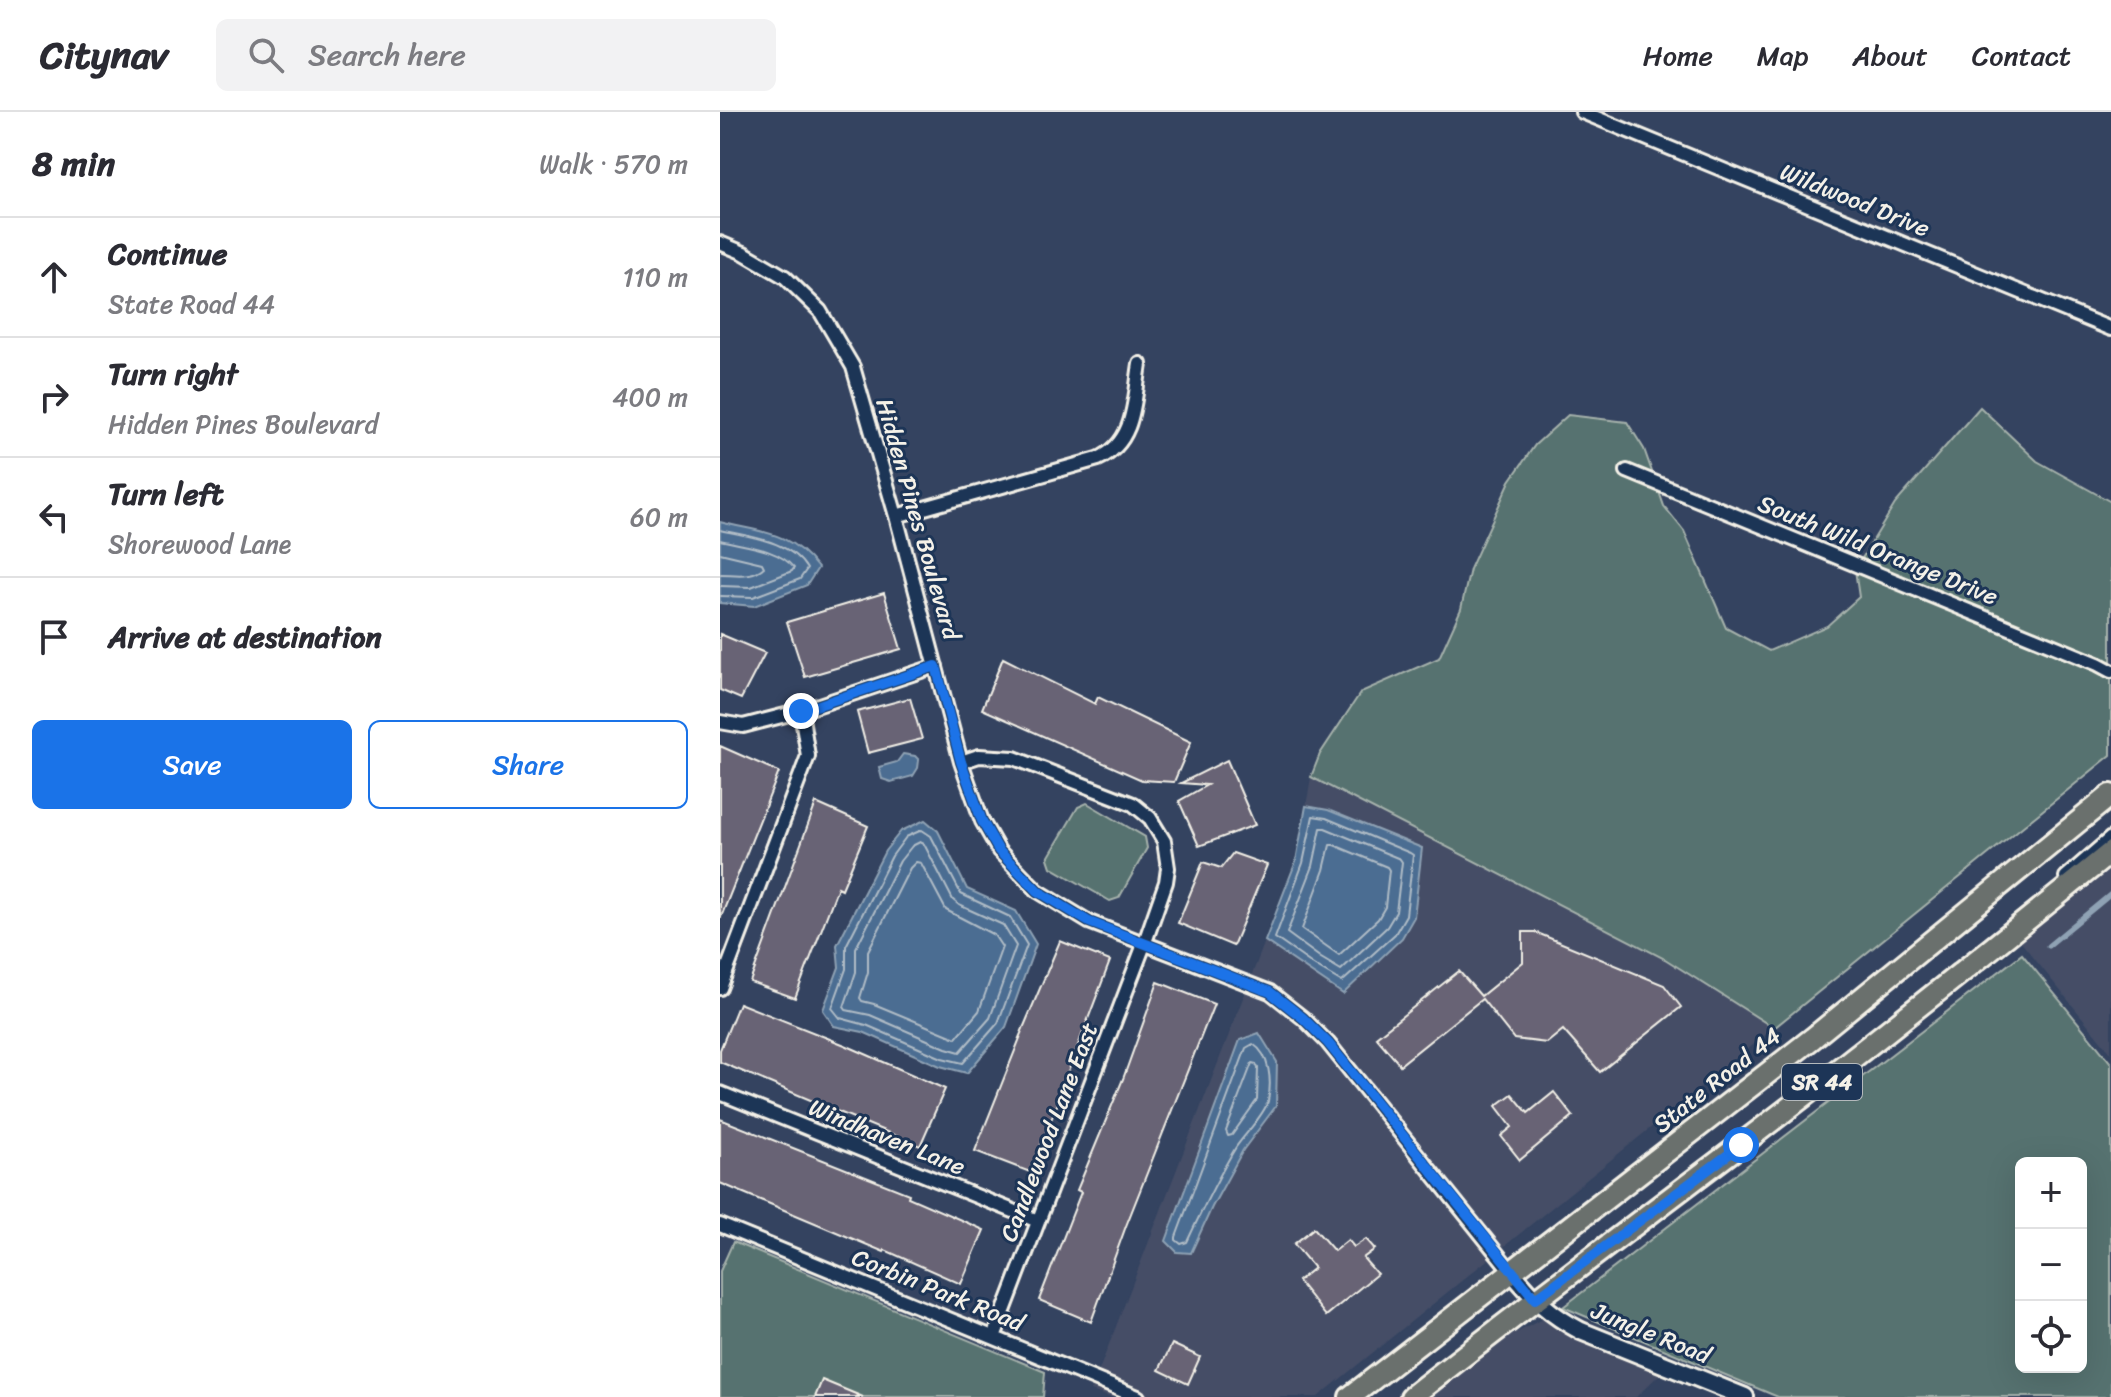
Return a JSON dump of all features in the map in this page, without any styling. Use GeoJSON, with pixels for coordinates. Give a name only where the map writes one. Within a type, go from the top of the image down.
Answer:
{"type":"FeatureCollection","features":[{"type":"Feature","properties":{"kind":"main road","name":"State Road 44"},"geometry":{"type":"LineString","coordinates":[[1350,1397],[1813,1038],[2111,795]]}},
{"type":"Feature","properties":{"kind":"main road","name":"SR 44"},"geometry":{"type":"LineString","coordinates":[[1411,1397],[1535,1299],[1741,1145],[2111,852]]}},
{"type":"Feature","properties":{"kind":"street","name":"Wildwood Drive"},"geometry":{"type":"LineString","coordinates":[[1582,112],[2111,329]]}},
{"type":"Feature","properties":{"kind":"street","name":"Hidden Pines Boulevard"},"geometry":{"type":"LineString","coordinates":[[720,243],[785,277],[820,311],[853,367],[961,762],[982,821],[999,851],[1038,891],[1089,922],[1270,992],[1303,1018],[1328,1043],[1511,1271]]}},
{"type":"Feature","properties":{"kind":"street"},"geometry":{"type":"LineString","coordinates":[[896,516],[1110,454],[1129,426],[1140,364]]}},
{"type":"Feature","properties":{"kind":"street","name":"South Wild Orange Drive"},"geometry":{"type":"LineString","coordinates":[[1627,471],[2111,671]]}},
{"type":"Feature","properties":{"kind":"street"},"geometry":{"type":"LineString","coordinates":[[720,722],[743,726],[801,711],[936,666]]}},
{"type":"Feature","properties":{"kind":"street"},"geometry":{"type":"LineString","coordinates":[[720,988],[808,756],[801,711]]}},
{"type":"Feature","properties":{"kind":"street","name":"Candlewood Lane East"},"geometry":{"type":"LineString","coordinates":[[961,762],[979,756],[1014,758],[1133,804],[1150,818],[1164,841],[1168,868],[1145,942],[994,1337]]}},
{"type":"Feature","properties":{"kind":"street"},"geometry":{"type":"LineString","coordinates":[[1982,957],[2111,838]]}},
{"type":"Feature","properties":{"kind":"street","name":"Windhaven Lane"},"geometry":{"type":"LineString","coordinates":[[720,1093],[1038,1221]]}},
{"type":"Feature","properties":{"kind":"street","name":"Corbin Park Road"},"geometry":{"type":"LineString","coordinates":[[720,1225],[1138,1397]]}},
{"type":"Feature","properties":{"kind":"street","name":"Jungle Road"},"geometry":{"type":"LineString","coordinates":[[1511,1271],[1535,1299],[1558,1319],[1745,1397]]}},
{"type":"Feature","properties":{"kind":"shaded area"},"geometry":{"type":"Polygon","coordinates":[[[1311,777],[1665,959],[1774,1028],[1318,1397],[1109,1397],[1091,1391],[1265,941],[1343,994],[1328,810],[1306,806],[1311,777]],[[1277,1062],[1191,1253],[1243,1150],[1276,1106],[1277,1062]]]}},
{"type":"Feature","properties":{"kind":"shaded area"},"geometry":{"type":"Polygon","coordinates":[[[2111,849],[2111,1053],[2011,930],[2111,849]]]}},
{"type":"Feature","properties":{"kind":"shaded area"},"geometry":{"type":"Polygon","coordinates":[[[1544,1318],[1578,1338],[1662,1372],[1636,1397],[1426,1397],[1484,1350],[1544,1318]]]}},
{"type":"Feature","properties":{"kind":"green space"},"geometry":{"type":"Polygon","coordinates":[[[1980,407],[2037,461],[2111,502],[2111,755],[1774,1028],[1665,959],[1311,777],[1320,754],[1361,692],[1439,658],[1461,609],[1470,569],[1510,481],[1535,445],[1568,415],[1627,422],[1644,449],[1664,506],[1684,531],[1726,628],[1769,651],[1827,626],[1859,597],[1855,570],[1895,504],[1980,407]]]}},
{"type":"Feature","properties":{"kind":"green space"},"geometry":{"type":"Polygon","coordinates":[[[1087,803],[1145,837],[1147,848],[1119,898],[1110,901],[1051,867],[1048,858],[1078,807],[1087,803]]]}},
{"type":"Feature","properties":{"kind":"green space"},"geometry":{"type":"Polygon","coordinates":[[[2022,954],[2111,1063],[2111,1397],[1778,1397],[1563,1307],[2022,954]]]}},
{"type":"Feature","properties":{"kind":"green space"},"geometry":{"type":"Polygon","coordinates":[[[733,1242],[1045,1372],[1043,1397],[720,1397],[720,1271],[733,1242]]]}},
{"type":"Feature","properties":{"kind":"water"},"geometry":{"type":"Polygon","coordinates":[[[720,522],[762,531],[785,540],[796,546],[818,568],[807,585],[754,606],[720,603],[720,522]]]}},
{"type":"Feature","properties":{"kind":"water"},"geometry":{"type":"Polygon","coordinates":[[[903,754],[919,760],[913,776],[891,782],[882,779],[879,767],[897,762],[903,754]]]}},
{"type":"Feature","properties":{"kind":"water"},"geometry":{"type":"Polygon","coordinates":[[[1306,806],[1328,810],[1422,848],[1414,917],[1402,938],[1343,994],[1265,941],[1296,861],[1306,806]]]}},
{"type":"Feature","properties":{"kind":"water"},"geometry":{"type":"Polygon","coordinates":[[[925,820],[938,831],[967,889],[1016,911],[1036,944],[1006,1027],[967,1073],[940,1066],[863,1032],[834,1026],[823,1010],[839,967],[837,945],[885,851],[901,831],[925,820]]]}},
{"type":"Feature","properties":{"kind":"water"},"geometry":{"type":"Polygon","coordinates":[[[1259,1033],[1277,1062],[1276,1106],[1243,1150],[1191,1253],[1177,1252],[1166,1241],[1240,1040],[1259,1033]]]}},
{"type":"Feature","properties":{"kind":"building"},"geometry":{"type":"Polygon","coordinates":[[[884,593],[901,649],[805,677],[787,622],[884,593]]]}},
{"type":"Feature","properties":{"kind":"building"},"geometry":{"type":"Polygon","coordinates":[[[720,634],[765,653],[741,699],[720,690],[720,634]]]}},
{"type":"Feature","properties":{"kind":"building"},"geometry":{"type":"Polygon","coordinates":[[[1003,658],[1095,704],[1098,697],[1191,742],[1174,782],[1142,780],[982,709],[1003,658]]]}},
{"type":"Feature","properties":{"kind":"building"},"geometry":{"type":"Polygon","coordinates":[[[910,698],[922,739],[868,753],[857,712],[910,698]]]}},
{"type":"Feature","properties":{"kind":"building"},"geometry":{"type":"Polygon","coordinates":[[[720,746],[779,772],[721,917],[720,917],[720,746]]]}},
{"type":"Feature","properties":{"kind":"building"},"geometry":{"type":"Polygon","coordinates":[[[1227,760],[1255,825],[1199,846],[1179,801],[1207,785],[1181,783],[1227,760]]]}},
{"type":"Feature","properties":{"kind":"building"},"geometry":{"type":"Polygon","coordinates":[[[816,803],[868,826],[842,889],[838,887],[795,998],[750,982],[816,803]]]}},
{"type":"Feature","properties":{"kind":"building"},"geometry":{"type":"Polygon","coordinates":[[[1233,853],[1267,865],[1233,946],[1178,923],[1203,862],[1221,868],[1233,853]]]}},
{"type":"Feature","properties":{"kind":"building"},"geometry":{"type":"Polygon","coordinates":[[[1523,932],[1535,932],[1664,985],[1681,1007],[1600,1072],[1563,1030],[1547,1043],[1514,1039],[1482,999],[1400,1065],[1376,1037],[1459,971],[1481,996],[1523,962],[1523,932]]]}},
{"type":"Feature","properties":{"kind":"building"},"geometry":{"type":"Polygon","coordinates":[[[1060,941],[1110,961],[1030,1172],[975,1151],[1060,941]]]}},
{"type":"Feature","properties":{"kind":"building"},"geometry":{"type":"Polygon","coordinates":[[[1158,982],[1214,1004],[1091,1322],[1039,1300],[1081,1192],[1077,1190],[1123,1079],[1158,982]]]}},
{"type":"Feature","properties":{"kind":"building"},"geometry":{"type":"Polygon","coordinates":[[[739,1003],[945,1089],[920,1146],[720,1062],[720,1050],[739,1003]]]}},
{"type":"Feature","properties":{"kind":"building"},"geometry":{"type":"Polygon","coordinates":[[[1554,1092],[1573,1116],[1520,1160],[1501,1136],[1512,1127],[1496,1106],[1512,1094],[1528,1113],[1554,1092]]]}},
{"type":"Feature","properties":{"kind":"building"},"geometry":{"type":"Polygon","coordinates":[[[720,1119],[909,1194],[908,1197],[984,1230],[961,1284],[720,1183],[720,1119]]]}},
{"type":"Feature","properties":{"kind":"building"},"geometry":{"type":"Polygon","coordinates":[[[1314,1228],[1334,1251],[1348,1240],[1354,1247],[1366,1239],[1375,1249],[1363,1258],[1377,1274],[1326,1316],[1298,1281],[1314,1268],[1294,1244],[1314,1228]]]}},
{"type":"Feature","properties":{"kind":"building"},"geometry":{"type":"Polygon","coordinates":[[[1172,1344],[1200,1357],[1188,1384],[1159,1370],[1172,1344]]]}},
{"type":"Feature","properties":{"kind":"building"},"geometry":{"type":"Polygon","coordinates":[[[822,1380],[863,1397],[815,1397],[822,1380]]]}},
{"type":"Feature","properties":{"kind":"waterway"},"geometry":{"type":"LineString","coordinates":[[2048,946],[2111,894]]}},
{"type":"Feature","properties":{"kind":"route"},"geometry":{"type":"LineString","coordinates":[[801,711],[936,666],[961,762],[982,821],[999,851],[1038,891],[1089,922],[1270,992],[1303,1018],[1328,1043],[1535,1299],[1741,1145]]}}]}
